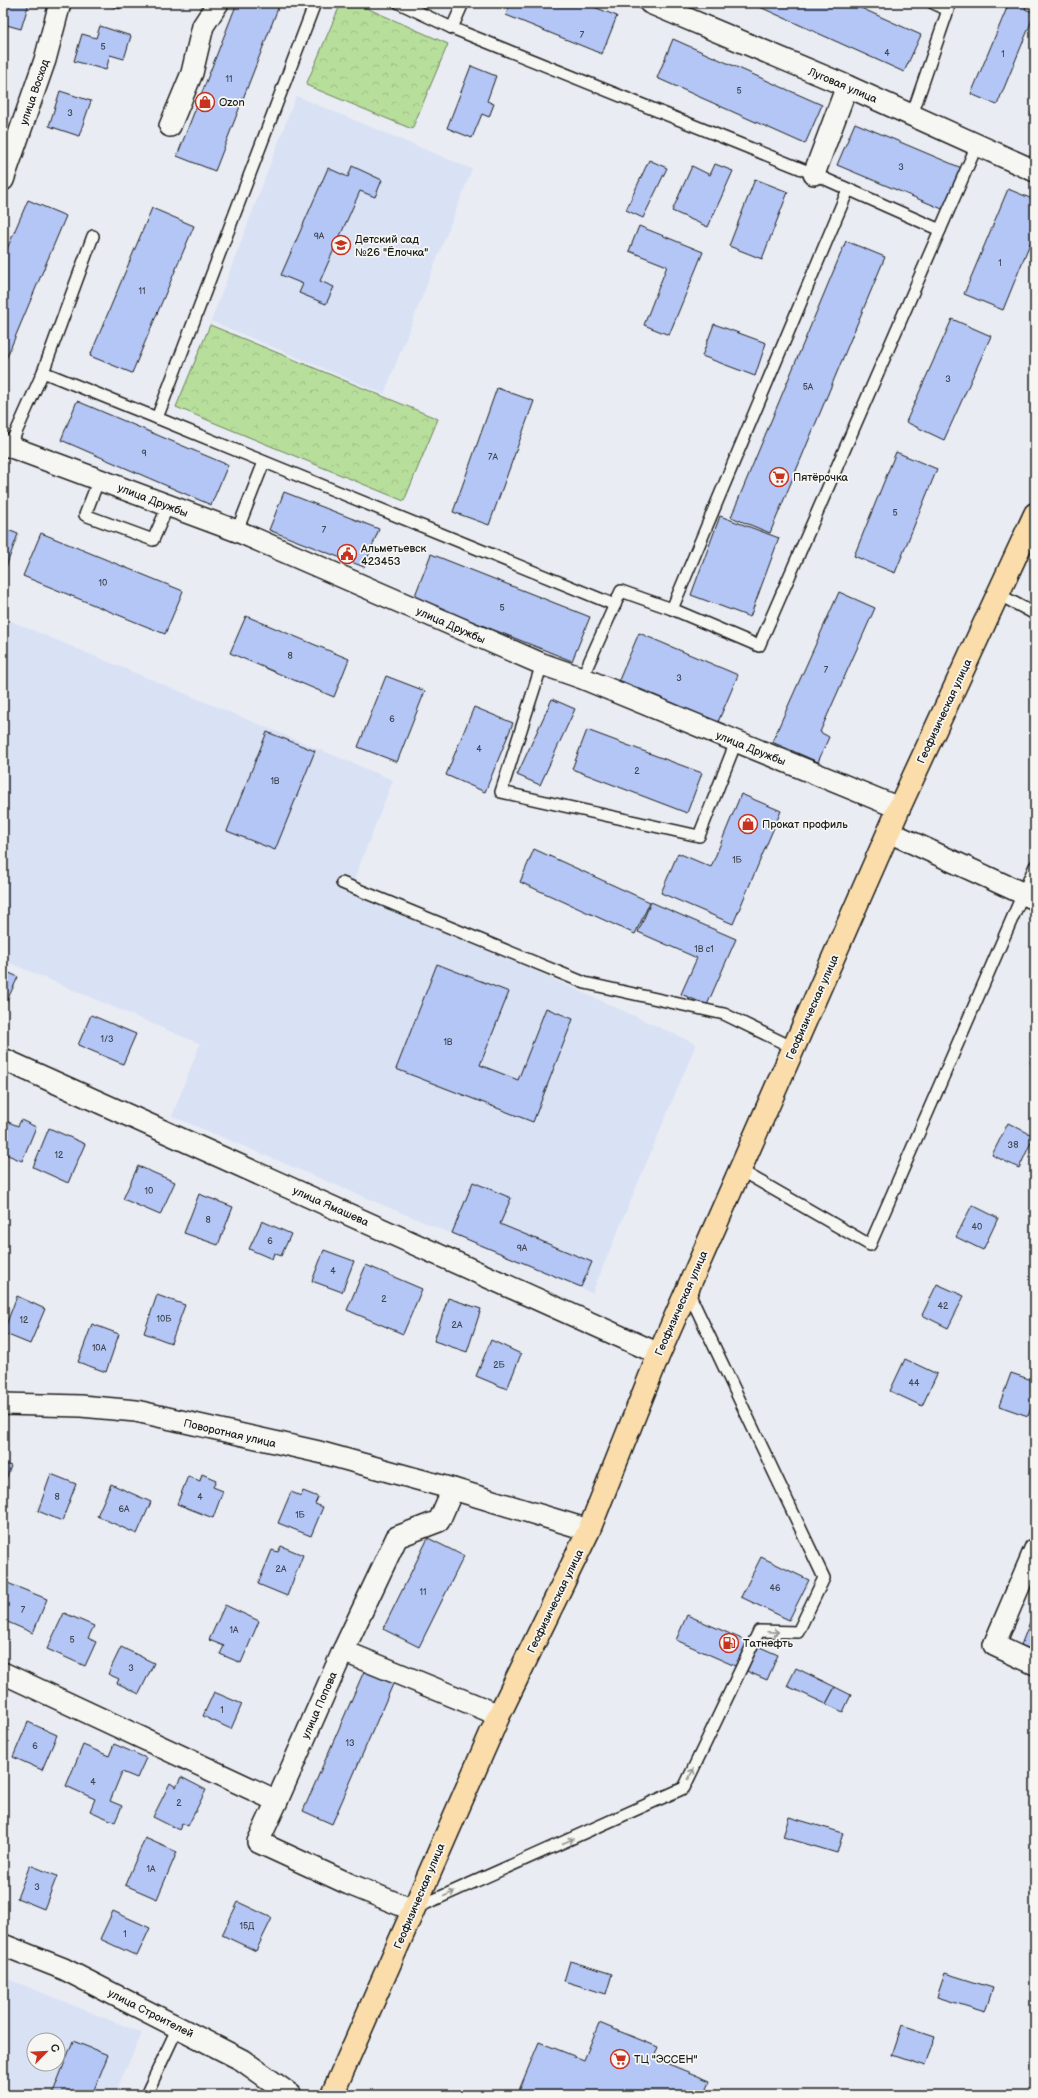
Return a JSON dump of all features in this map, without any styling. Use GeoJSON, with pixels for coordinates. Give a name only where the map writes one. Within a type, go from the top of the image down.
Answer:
{"type":"FeatureCollection","features":[{"type":"Feature","properties":{"kind":"main road","name":"Геофизическая улица"},"geometry":{"type":"LineString","coordinates":[[332,2095],[499,1715],[589,1530],[659,1354],[687,1289],[899,808],[1035,514]]}},
{"type":"Feature","properties":{"kind":"street","name":"улица Восход"},"geometry":{"type":"LineString","coordinates":[[4,173],[45,60],[60,3]]}},
{"type":"Feature","properties":{"kind":"street"},"geometry":{"type":"LineString","coordinates":[[170,126],[192,73],[203,26],[218,3]]}},
{"type":"Feature","properties":{"kind":"street","name":"Луговая улица"},"geometry":{"type":"LineString","coordinates":[[650,3],[847,86],[1035,171]]}},
{"type":"Feature","properties":{"kind":"street"},"geometry":{"type":"LineString","coordinates":[[814,174],[847,86]]}},
{"type":"Feature","properties":{"kind":"street","name":"улица Дружбы"},"geometry":{"type":"LineString","coordinates":[[6,445],[237,531],[542,664],[582,678],[899,808]]}},
{"type":"Feature","properties":{"kind":"street"},"geometry":{"type":"LineString","coordinates":[[889,832],[1028,896]]}},
{"type":"Feature","properties":{"kind":"street","name":"улица Ямашева"},"geometry":{"type":"LineString","coordinates":[[3,1059],[659,1354]]}},
{"type":"Feature","properties":{"kind":"street","name":"Поворотная улица"},"geometry":{"type":"LineString","coordinates":[[3,1404],[81,1406],[136,1411],[319,1452],[453,1489]]}},
{"type":"Feature","properties":{"kind":"street"},"geometry":{"type":"LineString","coordinates":[[453,1489],[589,1530]]}},
{"type":"Feature","properties":{"kind":"street","name":"улица Попова"},"geometry":{"type":"LineString","coordinates":[[413,1910],[349,1884],[258,1842],[343,1651],[397,1537],[439,1521],[453,1489]]}},
{"type":"Feature","properties":{"kind":"street"},"geometry":{"type":"LineString","coordinates":[[1035,1549],[994,1645],[1035,1664]]}},
{"type":"Feature","properties":{"kind":"street"},"geometry":{"type":"LineString","coordinates":[[343,1651],[499,1715]]}},
{"type":"Feature","properties":{"kind":"street"},"geometry":{"type":"LineString","coordinates":[[3,1673],[277,1801]]}},
{"type":"Feature","properties":{"kind":"street","name":"улица Строителей"},"geometry":{"type":"LineString","coordinates":[[3,1945],[64,1969],[242,2060],[291,2095]]}},
{"type":"Feature","properties":{"kind":"lane"},"geometry":{"type":"LineString","coordinates":[[157,418],[316,3]]}},
{"type":"Feature","properties":{"kind":"lane"},"geometry":{"type":"LineString","coordinates":[[399,3],[452,28],[814,174],[940,230]]}},
{"type":"Feature","properties":{"kind":"lane"},"geometry":{"type":"LineString","coordinates":[[452,28],[463,3]]}},
{"type":"Feature","properties":{"kind":"lane"},"geometry":{"type":"LineString","coordinates":[[912,115],[948,10],[933,3]]}},
{"type":"Feature","properties":{"kind":"lane"},"geometry":{"type":"LineString","coordinates":[[582,678],[621,591],[672,609],[759,646],[977,145]]}},
{"type":"Feature","properties":{"kind":"lane"},"geometry":{"type":"LineString","coordinates":[[672,609],[848,190]]}},
{"type":"Feature","properties":{"kind":"lane"},"geometry":{"type":"LineString","coordinates":[[6,445],[43,372],[93,236]]}},
{"type":"Feature","properties":{"kind":"lane"},"geometry":{"type":"LineString","coordinates":[[43,372],[614,605]]}},
{"type":"Feature","properties":{"kind":"lane"},"geometry":{"type":"LineString","coordinates":[[237,531],[264,462]]}},
{"type":"Feature","properties":{"kind":"lane"},"geometry":{"type":"LineString","coordinates":[[99,479],[85,515],[153,540],[168,506]]}},
{"type":"Feature","properties":{"kind":"lane"},"geometry":{"type":"LineString","coordinates":[[998,594],[1035,614]]}},
{"type":"Feature","properties":{"kind":"lane"},"geometry":{"type":"LineString","coordinates":[[542,664],[501,792],[699,836],[736,742]]}},
{"type":"Feature","properties":{"kind":"lane"},"geometry":{"type":"LineString","coordinates":[[740,1170],[870,1245],[1028,896],[1035,866]]}},
{"type":"Feature","properties":{"kind":"lane"},"geometry":{"type":"LineString","coordinates":[[342,883],[585,983],[724,1014],[794,1048]]}},
{"type":"Feature","properties":{"kind":"lane"},"geometry":{"type":"LineString","coordinates":[[413,1910],[684,1788],[759,1631],[798,1632],[824,1578],[687,1289]]}},
{"type":"Feature","properties":{"kind":"lane"},"geometry":{"type":"LineString","coordinates":[[146,2095],[178,2027]]}},
{"type":"Feature","properties":{"kind":"shaded area","name":"Детский сад №26 \"Ёлочка\""},"geometry":{"type":"Polygon","coordinates":[[[296,96],[472,169],[384,394],[211,321],[296,96]]]}},
{"type":"Feature","properties":{"kind":"shaded area"},"geometry":{"type":"Polygon","coordinates":[[[3,618],[393,780],[351,887],[696,1044],[592,1293],[172,1116],[200,1044],[3,960],[3,618]]]}},
{"type":"Feature","properties":{"kind":"shaded area"},"geometry":{"type":"Polygon","coordinates":[[[3,1977],[142,2033],[114,2095],[3,2095],[3,1977]]]}},
{"type":"Feature","properties":{"kind":"green space"},"geometry":{"type":"Polygon","coordinates":[[[341,3],[355,3],[448,44],[412,129],[306,85],[341,3]]]}},
{"type":"Feature","properties":{"kind":"green space"},"geometry":{"type":"Polygon","coordinates":[[[210,325],[438,419],[404,501],[176,407],[210,325]]]}},
{"type":"Feature","properties":{"kind":"building"},"geometry":{"type":"Polygon","coordinates":[[[3,3],[29,3],[21,29],[3,24],[3,3]]]}},
{"type":"Feature","properties":{"kind":"building"},"geometry":{"type":"Polygon","coordinates":[[[102,3],[122,3],[120,9],[102,3]]]}},
{"type":"Feature","properties":{"kind":"building"},"geometry":{"type":"Polygon","coordinates":[[[237,3],[280,3],[215,171],[177,156],[237,3]]]}},
{"type":"Feature","properties":{"kind":"building"},"geometry":{"type":"Polygon","coordinates":[[[510,3],[584,3],[617,16],[602,54],[506,15],[510,3]]]}},
{"type":"Feature","properties":{"kind":"building"},"geometry":{"type":"Polygon","coordinates":[[[751,3],[850,3],[921,35],[904,72],[751,3]]]}},
{"type":"Feature","properties":{"kind":"building"},"geometry":{"type":"Polygon","coordinates":[[[1009,3],[1027,3],[1025,9],[1035,13],[997,105],[971,94],[1009,3]]]}},
{"type":"Feature","properties":{"kind":"building"},"geometry":{"type":"Polygon","coordinates":[[[100,26],[131,36],[124,59],[110,55],[106,70],[74,61],[82,34],[96,38],[100,26]]]}},
{"type":"Feature","properties":{"kind":"building"},"geometry":{"type":"Polygon","coordinates":[[[673,39],[822,105],[805,144],[657,78],[673,39]]]}},
{"type":"Feature","properties":{"kind":"building"},"geometry":{"type":"Polygon","coordinates":[[[471,66],[496,76],[487,101],[494,104],[489,117],[482,114],[472,138],[447,128],[471,66]]]}},
{"type":"Feature","properties":{"kind":"building"},"geometry":{"type":"Polygon","coordinates":[[[60,91],[91,101],[79,136],[49,126],[60,91]]]}},
{"type":"Feature","properties":{"kind":"building"},"geometry":{"type":"Polygon","coordinates":[[[1035,104],[1035,116],[1031,114],[1035,104]]]}},
{"type":"Feature","properties":{"kind":"building"},"geometry":{"type":"Polygon","coordinates":[[[855,123],[964,169],[947,211],[837,165],[855,123]]]}},
{"type":"Feature","properties":{"kind":"building"},"geometry":{"type":"Polygon","coordinates":[[[649,160],[667,168],[643,218],[626,210],[649,160]]]}},
{"type":"Feature","properties":{"kind":"building"},"geometry":{"type":"Polygon","coordinates":[[[715,164],[733,171],[708,227],[672,211],[692,166],[710,175],[715,164]]]}},
{"type":"Feature","properties":{"kind":"building"},"geometry":{"type":"Polygon","coordinates":[[[352,166],[382,180],[375,197],[360,191],[320,281],[334,287],[326,304],[299,293],[303,284],[281,275],[328,168],[348,177],[352,166]]]}},
{"type":"Feature","properties":{"kind":"building"},"geometry":{"type":"Polygon","coordinates":[[[755,179],[788,192],[762,259],[729,246],[755,179]]]}},
{"type":"Feature","properties":{"kind":"building"},"geometry":{"type":"Polygon","coordinates":[[[1008,189],[1035,200],[1035,231],[1003,310],[964,294],[1008,189]]]}},
{"type":"Feature","properties":{"kind":"building"},"geometry":{"type":"Polygon","coordinates":[[[28,200],[66,216],[3,366],[3,258],[28,200]]]}},
{"type":"Feature","properties":{"kind":"building"},"geometry":{"type":"Polygon","coordinates":[[[152,208],[194,226],[132,373],[90,356],[152,208]]]}},
{"type":"Feature","properties":{"kind":"building"},"geometry":{"type":"Polygon","coordinates":[[[639,226],[703,252],[669,335],[644,325],[667,266],[629,251],[639,226]]]}},
{"type":"Feature","properties":{"kind":"building"},"geometry":{"type":"Polygon","coordinates":[[[846,241],[885,257],[770,533],[731,517],[846,241]]]}},
{"type":"Feature","properties":{"kind":"building"},"geometry":{"type":"Polygon","coordinates":[[[952,319],[991,336],[944,440],[906,422],[952,319]]]}},
{"type":"Feature","properties":{"kind":"building"},"geometry":{"type":"Polygon","coordinates":[[[714,324],[766,343],[755,376],[702,356],[714,324]]]}},
{"type":"Feature","properties":{"kind":"building"},"geometry":{"type":"Polygon","coordinates":[[[497,388],[534,401],[489,525],[453,512],[497,388]]]}},
{"type":"Feature","properties":{"kind":"building"},"geometry":{"type":"Polygon","coordinates":[[[77,401],[228,465],[211,505],[61,440],[77,401]]]}},
{"type":"Feature","properties":{"kind":"building"},"geometry":{"type":"Polygon","coordinates":[[[896,452],[937,469],[895,573],[854,556],[896,452]]]}},
{"type":"Feature","properties":{"kind":"building"},"geometry":{"type":"Polygon","coordinates":[[[284,492],[379,529],[364,567],[269,530],[284,492]]]}},
{"type":"Feature","properties":{"kind":"building"},"geometry":{"type":"Polygon","coordinates":[[[720,516],[779,538],[750,617],[691,595],[720,516]]]}},
{"type":"Feature","properties":{"kind":"building"},"geometry":{"type":"Polygon","coordinates":[[[3,528],[18,534],[3,575],[3,528]]]}},
{"type":"Feature","properties":{"kind":"building"},"geometry":{"type":"Polygon","coordinates":[[[41,533],[183,591],[165,634],[23,576],[41,533]]]}},
{"type":"Feature","properties":{"kind":"building"},"geometry":{"type":"Polygon","coordinates":[[[431,554],[590,617],[572,661],[414,598],[431,554]]]}},
{"type":"Feature","properties":{"kind":"building"},"geometry":{"type":"Polygon","coordinates":[[[839,592],[875,608],[820,732],[829,737],[818,762],[772,742],[839,592]]]}},
{"type":"Feature","properties":{"kind":"building"},"geometry":{"type":"Polygon","coordinates":[[[246,616],[349,659],[334,697],[230,653],[246,616]]]}},
{"type":"Feature","properties":{"kind":"building"},"geometry":{"type":"Polygon","coordinates":[[[639,633],[738,675],[718,722],[619,680],[639,633]]]}},
{"type":"Feature","properties":{"kind":"building"},"geometry":{"type":"Polygon","coordinates":[[[386,676],[425,691],[397,762],[358,747],[386,676]]]}},
{"type":"Feature","properties":{"kind":"building"},"geometry":{"type":"Polygon","coordinates":[[[552,699],[575,709],[540,785],[517,775],[552,699]]]}},
{"type":"Feature","properties":{"kind":"building"},"geometry":{"type":"Polygon","coordinates":[[[474,707],[513,723],[485,792],[446,775],[474,707]]]}},
{"type":"Feature","properties":{"kind":"building"},"geometry":{"type":"Polygon","coordinates":[[[587,730],[702,773],[687,813],[572,769],[587,730]]]}},
{"type":"Feature","properties":{"kind":"building"},"geometry":{"type":"Polygon","coordinates":[[[267,732],[315,751],[275,850],[227,831],[267,732]]]}},
{"type":"Feature","properties":{"kind":"building"},"geometry":{"type":"Polygon","coordinates":[[[741,794],[781,811],[733,924],[661,893],[678,853],[711,867],[741,794]]]}},
{"type":"Feature","properties":{"kind":"building"},"geometry":{"type":"Polygon","coordinates":[[[534,849],[650,902],[635,934],[520,882],[534,849]]]}},
{"type":"Feature","properties":{"kind":"building"},"geometry":{"type":"Polygon","coordinates":[[[651,902],[736,939],[707,1005],[681,994],[697,958],[638,932],[651,902]]]}},
{"type":"Feature","properties":{"kind":"building"},"geometry":{"type":"Polygon","coordinates":[[[437,964],[509,992],[480,1065],[518,1080],[546,1008],[573,1019],[533,1122],[396,1069],[437,964]]]}},
{"type":"Feature","properties":{"kind":"building"},"geometry":{"type":"Polygon","coordinates":[[[3,970],[18,977],[3,1009],[3,970]]]}},
{"type":"Feature","properties":{"kind":"building"},"geometry":{"type":"Polygon","coordinates":[[[91,1015],[136,1034],[123,1064],[78,1045],[91,1015]]]}},
{"type":"Feature","properties":{"kind":"building"},"geometry":{"type":"Polygon","coordinates":[[[1035,1051],[1035,1065],[1030,1063],[1035,1051]]]}},
{"type":"Feature","properties":{"kind":"building"},"geometry":{"type":"Polygon","coordinates":[[[21,1120],[36,1127],[22,1161],[3,1153],[5,1149],[3,1149],[3,1128],[6,1121],[18,1126],[21,1120]]]}},
{"type":"Feature","properties":{"kind":"building"},"geometry":{"type":"Polygon","coordinates":[[[1008,1123],[1034,1136],[1019,1168],[992,1155],[1008,1123]]]}},
{"type":"Feature","properties":{"kind":"building"},"geometry":{"type":"Polygon","coordinates":[[[49,1128],[85,1144],[68,1183],[33,1167],[49,1128]]]}},
{"type":"Feature","properties":{"kind":"building"},"geometry":{"type":"Polygon","coordinates":[[[138,1166],[175,1182],[160,1215],[123,1199],[138,1166]]]}},
{"type":"Feature","properties":{"kind":"building"},"geometry":{"type":"Polygon","coordinates":[[[473,1182],[511,1198],[500,1224],[592,1262],[581,1287],[452,1233],[473,1182]]]}},
{"type":"Feature","properties":{"kind":"building"},"geometry":{"type":"Polygon","coordinates":[[[199,1194],[233,1207],[218,1245],[184,1233],[199,1194]]]}},
{"type":"Feature","properties":{"kind":"building"},"geometry":{"type":"Polygon","coordinates":[[[972,1205],[998,1218],[983,1250],[956,1237],[972,1205]]]}},
{"type":"Feature","properties":{"kind":"building"},"geometry":{"type":"Polygon","coordinates":[[[262,1221],[291,1234],[281,1256],[274,1253],[272,1259],[249,1249],[262,1221]]]}},
{"type":"Feature","properties":{"kind":"building"},"geometry":{"type":"Polygon","coordinates":[[[324,1250],[354,1261],[342,1292],[312,1281],[324,1250]]]}},
{"type":"Feature","properties":{"kind":"building"},"geometry":{"type":"Polygon","coordinates":[[[366,1265],[422,1289],[403,1334],[347,1310],[366,1265]]]}},
{"type":"Feature","properties":{"kind":"building"},"geometry":{"type":"Polygon","coordinates":[[[937,1284],[964,1296],[948,1328],[922,1315],[937,1284]]]}},
{"type":"Feature","properties":{"kind":"building"},"geometry":{"type":"Polygon","coordinates":[[[157,1295],[185,1305],[171,1343],[144,1333],[157,1295]]]}},
{"type":"Feature","properties":{"kind":"building"},"geometry":{"type":"Polygon","coordinates":[[[17,1296],[45,1309],[30,1344],[3,1333],[17,1296]]]}},
{"type":"Feature","properties":{"kind":"building"},"geometry":{"type":"Polygon","coordinates":[[[448,1298],[481,1309],[467,1352],[434,1341],[448,1298]]]}},
{"type":"Feature","properties":{"kind":"building"},"geometry":{"type":"Polygon","coordinates":[[[92,1324],[119,1334],[106,1372],[78,1362],[92,1324]]]}},
{"type":"Feature","properties":{"kind":"building"},"geometry":{"type":"Polygon","coordinates":[[[491,1340],[521,1354],[507,1389],[476,1376],[491,1340]]]}},
{"type":"Feature","properties":{"kind":"building"},"geometry":{"type":"Polygon","coordinates":[[[905,1359],[937,1374],[922,1406],[890,1391],[905,1359]]]}},
{"type":"Feature","properties":{"kind":"building"},"geometry":{"type":"Polygon","coordinates":[[[1011,1373],[1035,1381],[1035,1397],[1028,1416],[999,1406],[1011,1373]]]}},
{"type":"Feature","properties":{"kind":"building"},"geometry":{"type":"Polygon","coordinates":[[[3,1463],[11,1466],[3,1487],[3,1463]]]}},
{"type":"Feature","properties":{"kind":"building"},"geometry":{"type":"Polygon","coordinates":[[[51,1474],[76,1484],[62,1521],[38,1511],[51,1474]]]}},
{"type":"Feature","properties":{"kind":"building"},"geometry":{"type":"Polygon","coordinates":[[[202,1474],[216,1480],[213,1487],[223,1491],[213,1518],[177,1504],[188,1476],[200,1481],[202,1474]]]}},
{"type":"Feature","properties":{"kind":"building"},"geometry":{"type":"Polygon","coordinates":[[[111,1484],[151,1502],[137,1534],[97,1516],[111,1484]]]}},
{"type":"Feature","properties":{"kind":"building"},"geometry":{"type":"Polygon","coordinates":[[[303,1491],[318,1497],[315,1504],[323,1507],[311,1536],[278,1523],[291,1492],[301,1496],[303,1491]]]}},
{"type":"Feature","properties":{"kind":"building"},"geometry":{"type":"Polygon","coordinates":[[[428,1538],[464,1556],[419,1647],[383,1629],[428,1538]]]}},
{"type":"Feature","properties":{"kind":"building"},"geometry":{"type":"Polygon","coordinates":[[[281,1546],[303,1555],[287,1596],[258,1584],[272,1550],[278,1552],[281,1546]]]}},
{"type":"Feature","properties":{"kind":"building"},"geometry":{"type":"Polygon","coordinates":[[[761,1557],[809,1580],[789,1620],[741,1597],[761,1557]]]}},
{"type":"Feature","properties":{"kind":"building"},"geometry":{"type":"Polygon","coordinates":[[[5,1582],[47,1599],[33,1633],[3,1620],[3,1588],[5,1582]]]}},
{"type":"Feature","properties":{"kind":"building"},"geometry":{"type":"Polygon","coordinates":[[[225,1605],[259,1621],[241,1663],[220,1654],[224,1646],[209,1640],[225,1605]]]}},
{"type":"Feature","properties":{"kind":"building"},"geometry":{"type":"Polygon","coordinates":[[[1035,1609],[1035,1651],[1021,1645],[1035,1609]]]}},
{"type":"Feature","properties":{"kind":"building"},"geometry":{"type":"Polygon","coordinates":[[[64,1613],[94,1626],[88,1638],[96,1642],[85,1666],[47,1649],[64,1613]]]}},
{"type":"Feature","properties":{"kind":"building"},"geometry":{"type":"Polygon","coordinates":[[[687,1615],[778,1655],[767,1680],[676,1640],[687,1615]]]}},
{"type":"Feature","properties":{"kind":"building"},"geometry":{"type":"Polygon","coordinates":[[[121,1647],[154,1663],[139,1694],[117,1683],[119,1679],[108,1674],[121,1647]]]}},
{"type":"Feature","properties":{"kind":"building"},"geometry":{"type":"Polygon","coordinates":[[[368,1662],[397,1675],[332,1824],[303,1811],[368,1662]]]}},
{"type":"Feature","properties":{"kind":"building"},"geometry":{"type":"Polygon","coordinates":[[[796,1668],[835,1687],[826,1704],[787,1686],[796,1668]]]}},
{"type":"Feature","properties":{"kind":"building"},"geometry":{"type":"Polygon","coordinates":[[[835,1687],[851,1695],[843,1712],[826,1704],[835,1687]]]}},
{"type":"Feature","properties":{"kind":"building"},"geometry":{"type":"Polygon","coordinates":[[[214,1692],[242,1704],[231,1729],[203,1716],[214,1692]]]}},
{"type":"Feature","properties":{"kind":"building"},"geometry":{"type":"Polygon","coordinates":[[[28,1722],[57,1735],[42,1770],[13,1757],[28,1722]]]}},
{"type":"Feature","properties":{"kind":"building"},"geometry":{"type":"Polygon","coordinates":[[[114,1744],[146,1758],[137,1778],[122,1772],[110,1801],[122,1806],[115,1822],[90,1811],[95,1799],[66,1786],[83,1745],[109,1756],[114,1744]]]}},
{"type":"Feature","properties":{"kind":"building"},"geometry":{"type":"Polygon","coordinates":[[[181,1777],[206,1790],[188,1826],[182,1823],[179,1830],[153,1817],[170,1783],[176,1787],[181,1777]]]}},
{"type":"Feature","properties":{"kind":"building"},"geometry":{"type":"Polygon","coordinates":[[[789,1817],[843,1833],[837,1853],[783,1837],[789,1817]]]}},
{"type":"Feature","properties":{"kind":"building"},"geometry":{"type":"Polygon","coordinates":[[[145,1838],[177,1852],[157,1899],[125,1885],[145,1838]]]}},
{"type":"Feature","properties":{"kind":"building"},"geometry":{"type":"Polygon","coordinates":[[[30,1865],[57,1876],[44,1909],[17,1898],[30,1865]]]}},
{"type":"Feature","properties":{"kind":"building"},"geometry":{"type":"Polygon","coordinates":[[[238,1902],[272,1918],[256,1951],[222,1935],[238,1902]]]}},
{"type":"Feature","properties":{"kind":"building"},"geometry":{"type":"Polygon","coordinates":[[[113,1911],[150,1928],[137,1956],[100,1939],[113,1911]]]}},
{"type":"Feature","properties":{"kind":"building"},"geometry":{"type":"Polygon","coordinates":[[[570,1961],[612,1974],[606,1994],[564,1981],[570,1961]]]}},
{"type":"Feature","properties":{"kind":"building"},"geometry":{"type":"Polygon","coordinates":[[[945,1973],[993,1988],[985,2012],[937,1997],[945,1973]]]}},
{"type":"Feature","properties":{"kind":"building","name":"ТЦ \"ЭССЕН\""},"geometry":{"type":"Polygon","coordinates":[[[599,2023],[658,2047],[654,2058],[710,2081],[704,2095],[546,2095],[542,2093],[541,2095],[517,2095],[539,2042],[584,2060],[599,2023]]]}},
{"type":"Feature","properties":{"kind":"building"},"geometry":{"type":"Polygon","coordinates":[[[902,2025],[935,2036],[925,2066],[892,2055],[902,2025]]]}},
{"type":"Feature","properties":{"kind":"building"},"geometry":{"type":"Polygon","coordinates":[[[73,2041],[108,2055],[92,2095],[52,2095],[61,2072],[66,2072],[66,2059],[73,2041]]]}},
{"type":"Feature","properties":{"kind":"place","name":"Ozon"},"geometry":{"type":"Point","coordinates":[205,102]}},
{"type":"Feature","properties":{"kind":"place","name":"Детский сад №26 \"Ёлочка\""},"geometry":{"type":"Point","coordinates":[341,245]}},
{"type":"Feature","properties":{"kind":"place","name":"Пятёрочка"},"geometry":{"type":"Point","coordinates":[779,477]}},
{"type":"Feature","properties":{"kind":"place","name":"Альметьевск 423453"},"geometry":{"type":"Point","coordinates":[347,554]}},
{"type":"Feature","properties":{"kind":"place","name":"Прокат профиль"},"geometry":{"type":"Point","coordinates":[748,824]}},
{"type":"Feature","properties":{"kind":"place","name":"Татнефть"},"geometry":{"type":"Point","coordinates":[729,1643]}},
{"type":"Feature","properties":{"kind":"place","name":"ТЦ \"ЭССЕН\""},"geometry":{"type":"Point","coordinates":[620,2059]}}]}
